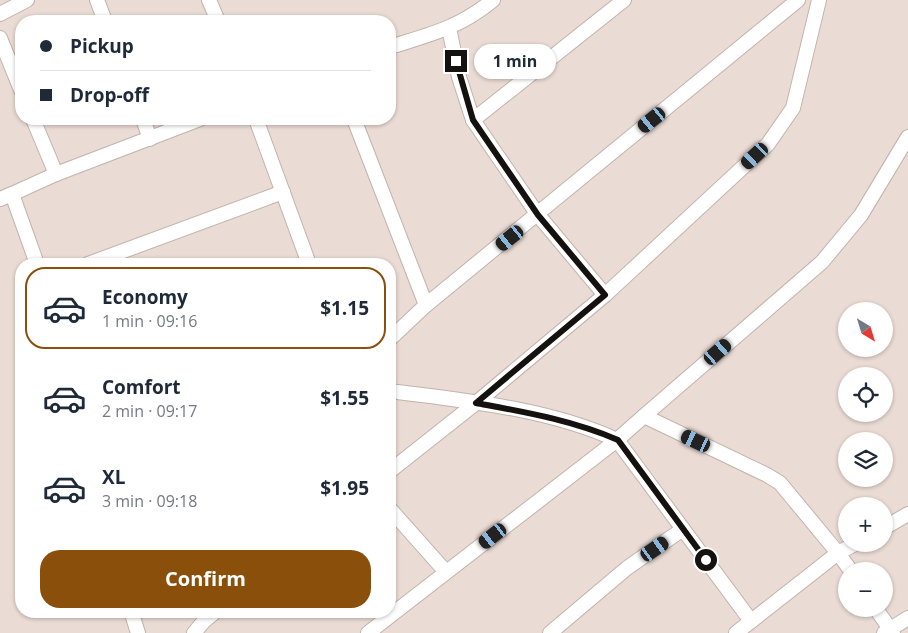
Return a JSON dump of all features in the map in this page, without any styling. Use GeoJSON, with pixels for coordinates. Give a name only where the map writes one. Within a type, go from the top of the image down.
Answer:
{"type":"FeatureCollection","features":[{"type":"Feature","properties":{"kind":"street"},"geometry":{"type":"LineString","coordinates":[[0,14],[27,0]]}},
{"type":"Feature","properties":{"kind":"street"},"geometry":{"type":"LineString","coordinates":[[97,0],[103,15]]}},
{"type":"Feature","properties":{"kind":"street"},"geometry":{"type":"LineString","coordinates":[[396,45],[448,28],[477,6],[493,0]]}},
{"type":"Feature","properties":{"kind":"street"},"geometry":{"type":"LineString","coordinates":[[473,120],[624,0]]}},
{"type":"Feature","properties":{"kind":"street"},"geometry":{"type":"LineString","coordinates":[[396,333],[426,305],[798,0]]}},
{"type":"Feature","properties":{"kind":"street"},"geometry":{"type":"LineString","coordinates":[[396,466],[476,403],[605,295],[768,144],[794,108],[819,0]]}},
{"type":"Feature","properties":{"kind":"street"},"geometry":{"type":"LineString","coordinates":[[214,2],[217,15]]}},
{"type":"Feature","properties":{"kind":"street"},"geometry":{"type":"LineString","coordinates":[[448,28],[459,77],[473,120],[538,215],[605,295]]}},
{"type":"Feature","properties":{"kind":"street"},"geometry":{"type":"LineString","coordinates":[[0,38],[15,75]]}},
{"type":"Feature","properties":{"kind":"street"},"geometry":{"type":"LineString","coordinates":[[36,125],[56,174]]}},
{"type":"Feature","properties":{"kind":"street"},"geometry":{"type":"LineString","coordinates":[[144,125],[150,139]]}},
{"type":"Feature","properties":{"kind":"street"},"geometry":{"type":"LineString","coordinates":[[34,258],[6,197],[56,174],[185,125]]}},
{"type":"Feature","properties":{"kind":"street"},"geometry":{"type":"LineString","coordinates":[[258,125],[308,258]]}},
{"type":"Feature","properties":{"kind":"street"},"geometry":{"type":"LineString","coordinates":[[356,125],[426,305]]}},
{"type":"Feature","properties":{"kind":"street"},"geometry":{"type":"LineString","coordinates":[[396,611],[618,440],[822,262],[861,215],[908,137]]}},
{"type":"Feature","properties":{"kind":"street"},"geometry":{"type":"LineString","coordinates":[[104,258],[283,192]]}},
{"type":"Feature","properties":{"kind":"street"},"geometry":{"type":"LineString","coordinates":[[396,392],[476,403],[552,418],[596,430],[618,440],[751,621]]}},
{"type":"Feature","properties":{"kind":"street"},"geometry":{"type":"LineString","coordinates":[[644,416],[780,483],[844,562]]}},
{"type":"Feature","properties":{"kind":"street"},"geometry":{"type":"LineString","coordinates":[[893,523],[908,514]]}},
{"type":"Feature","properties":{"kind":"street"},"geometry":{"type":"LineString","coordinates":[[396,516],[446,572]]}},
{"type":"Feature","properties":{"kind":"street"},"geometry":{"type":"LineString","coordinates":[[550,633],[627,568],[683,529]]}},
{"type":"Feature","properties":{"kind":"street"},"geometry":{"type":"LineString","coordinates":[[736,633],[838,553]]}},
{"type":"Feature","properties":{"kind":"street"},"geometry":{"type":"LineString","coordinates":[[881,617],[889,632],[908,618]]}},
{"type":"Feature","properties":{"kind":"street"},"geometry":{"type":"LineString","coordinates":[[133,618],[138,633]]}},
{"type":"Feature","properties":{"kind":"street"},"geometry":{"type":"LineString","coordinates":[[194,633],[208,618]]}},
{"type":"Feature","properties":{"kind":"street"},"geometry":{"type":"LineString","coordinates":[[368,633],[387,618]]}},
{"type":"Feature","properties":{"kind":"route"},"geometry":{"type":"LineString","coordinates":[[456,61],[459,77],[473,120],[538,215],[605,295],[476,403],[552,418],[596,430],[618,440],[706,560]]}}]}
